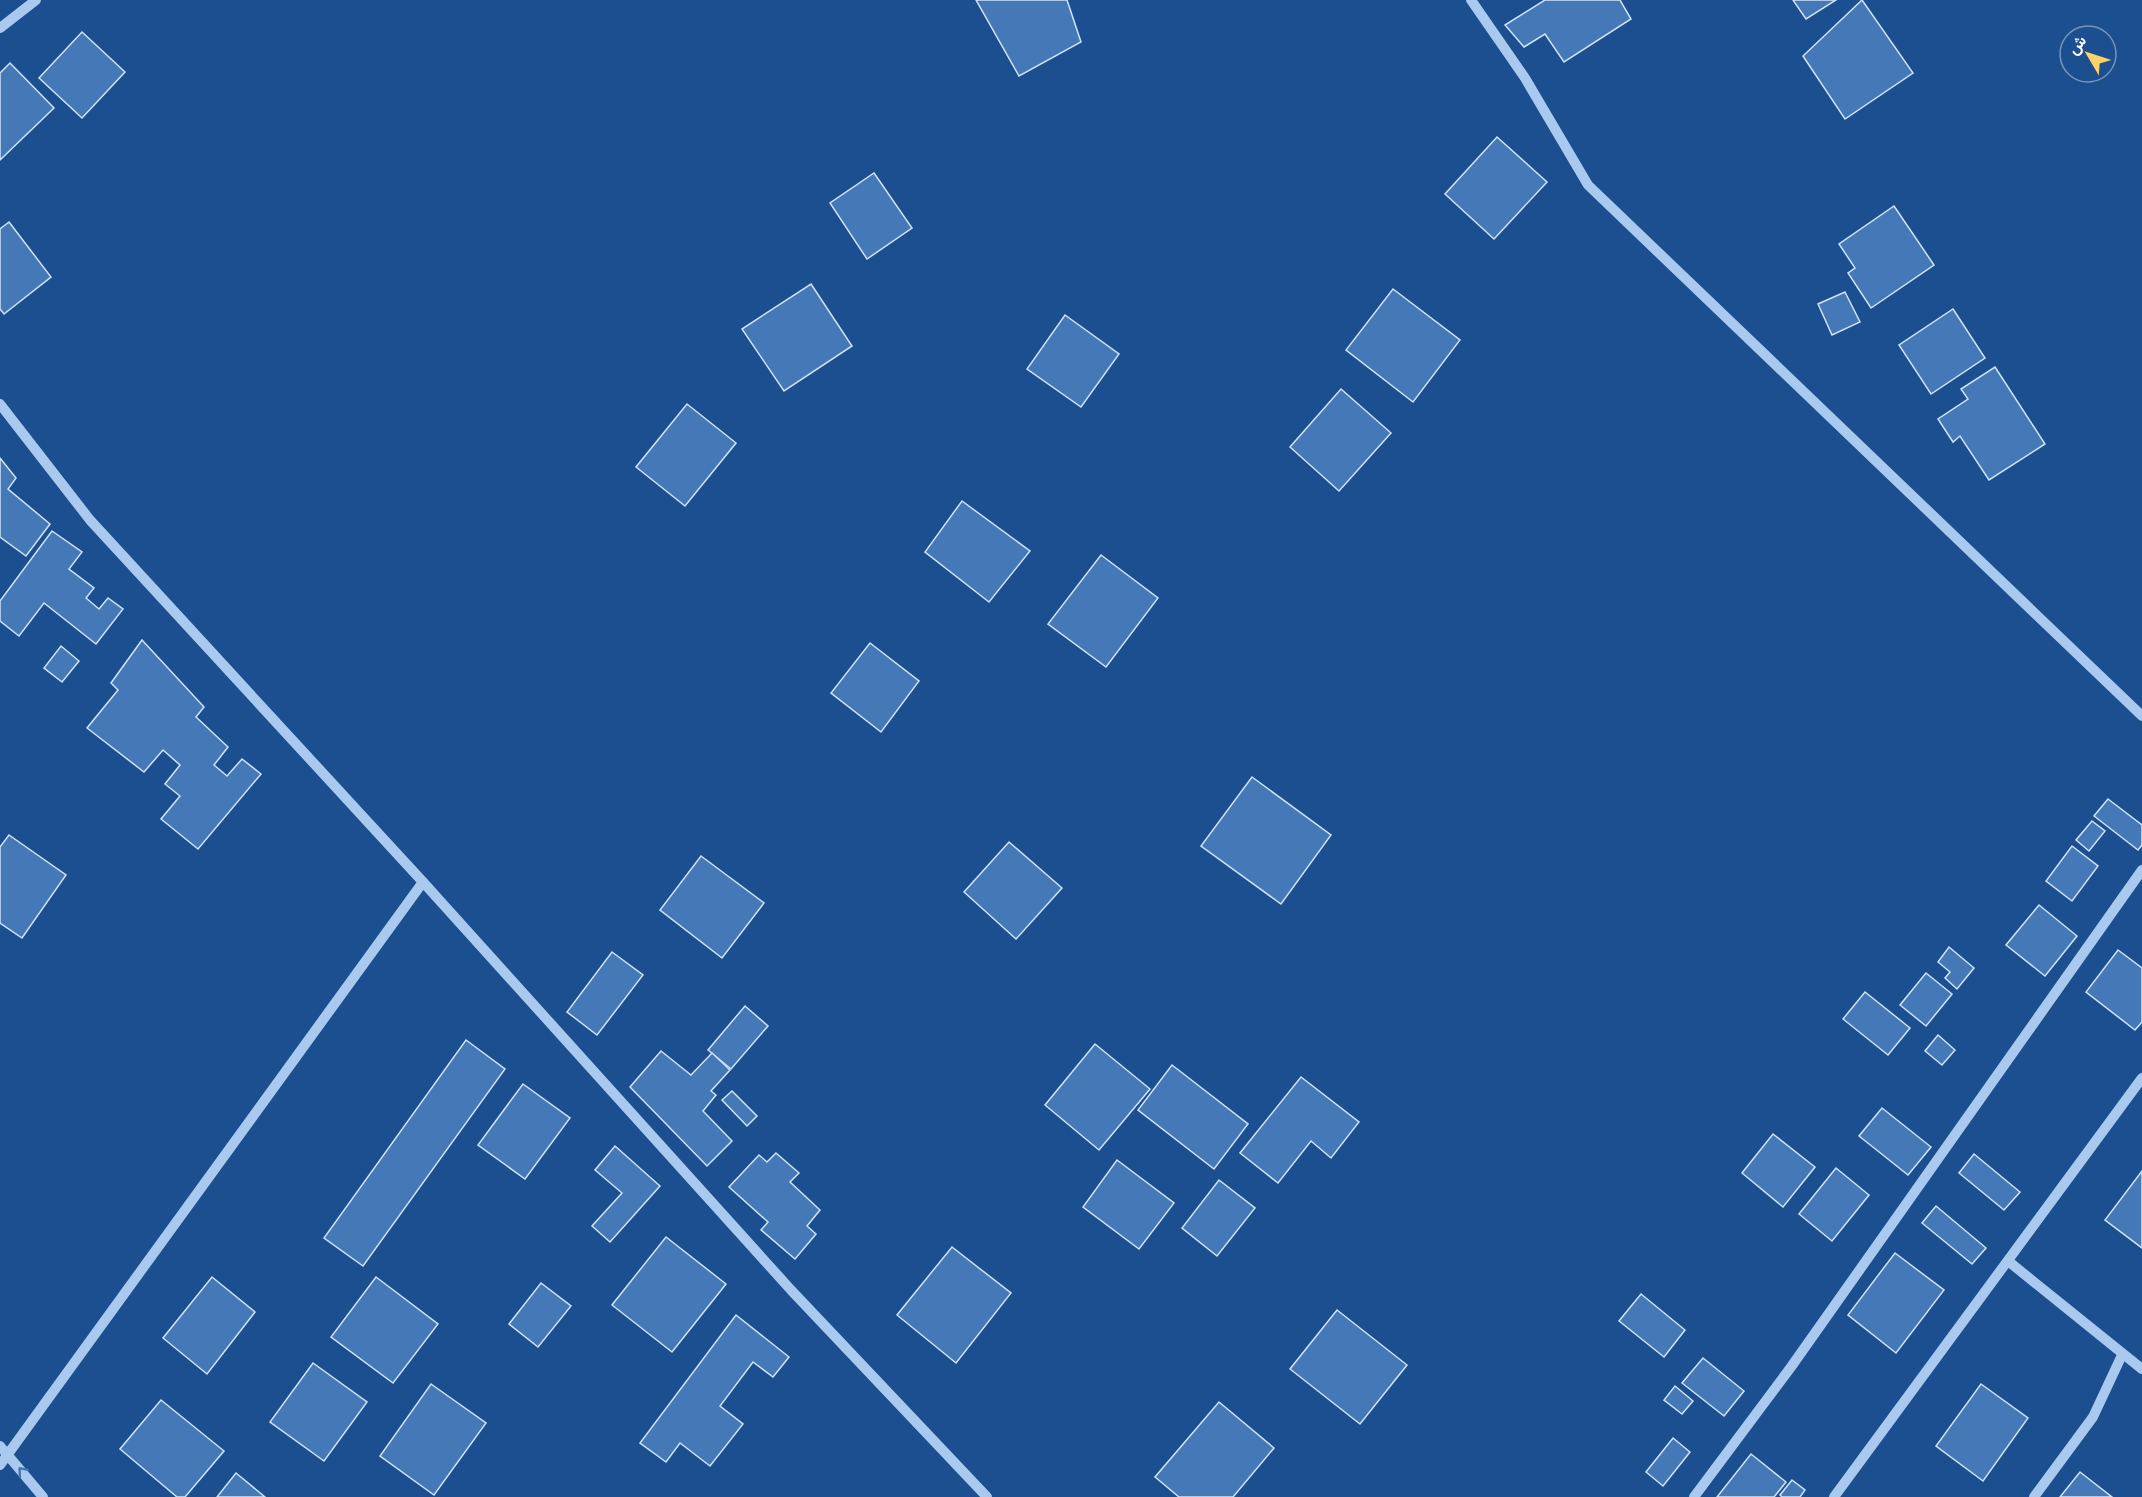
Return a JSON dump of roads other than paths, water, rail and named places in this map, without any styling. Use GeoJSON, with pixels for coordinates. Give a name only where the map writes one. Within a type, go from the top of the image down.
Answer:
{"type":"FeatureCollection","features":[{"type":"Feature","properties":{"kind":"street"},"geometry":{"type":"LineString","coordinates":[[0,28],[36,0]]}},
{"type":"Feature","properties":{"kind":"street"},"geometry":{"type":"LineString","coordinates":[[1471,0],[1525,78],[1588,185],[2142,716]]}},
{"type":"Feature","properties":{"kind":"street"},"geometry":{"type":"LineString","coordinates":[[0,404],[90,519],[423,882],[791,1290],[987,1497]]}},
{"type":"Feature","properties":{"kind":"street"},"geometry":{"type":"LineString","coordinates":[[1694,1497],[1791,1367],[2142,870]]}},
{"type":"Feature","properties":{"kind":"street"},"geometry":{"type":"LineString","coordinates":[[0,1465],[423,882]]}},
{"type":"Feature","properties":{"kind":"street"},"geometry":{"type":"LineString","coordinates":[[1834,1497],[2142,1078]]}},
{"type":"Feature","properties":{"kind":"street"},"geometry":{"type":"LineString","coordinates":[[2008,1261],[2142,1369]]}},
{"type":"Feature","properties":{"kind":"street"},"geometry":{"type":"LineString","coordinates":[[2034,1497],[2093,1417],[2122,1355]]}},
{"type":"Feature","properties":{"kind":"street"},"geometry":{"type":"LineString","coordinates":[[0,1446],[43,1497]]}}]}
